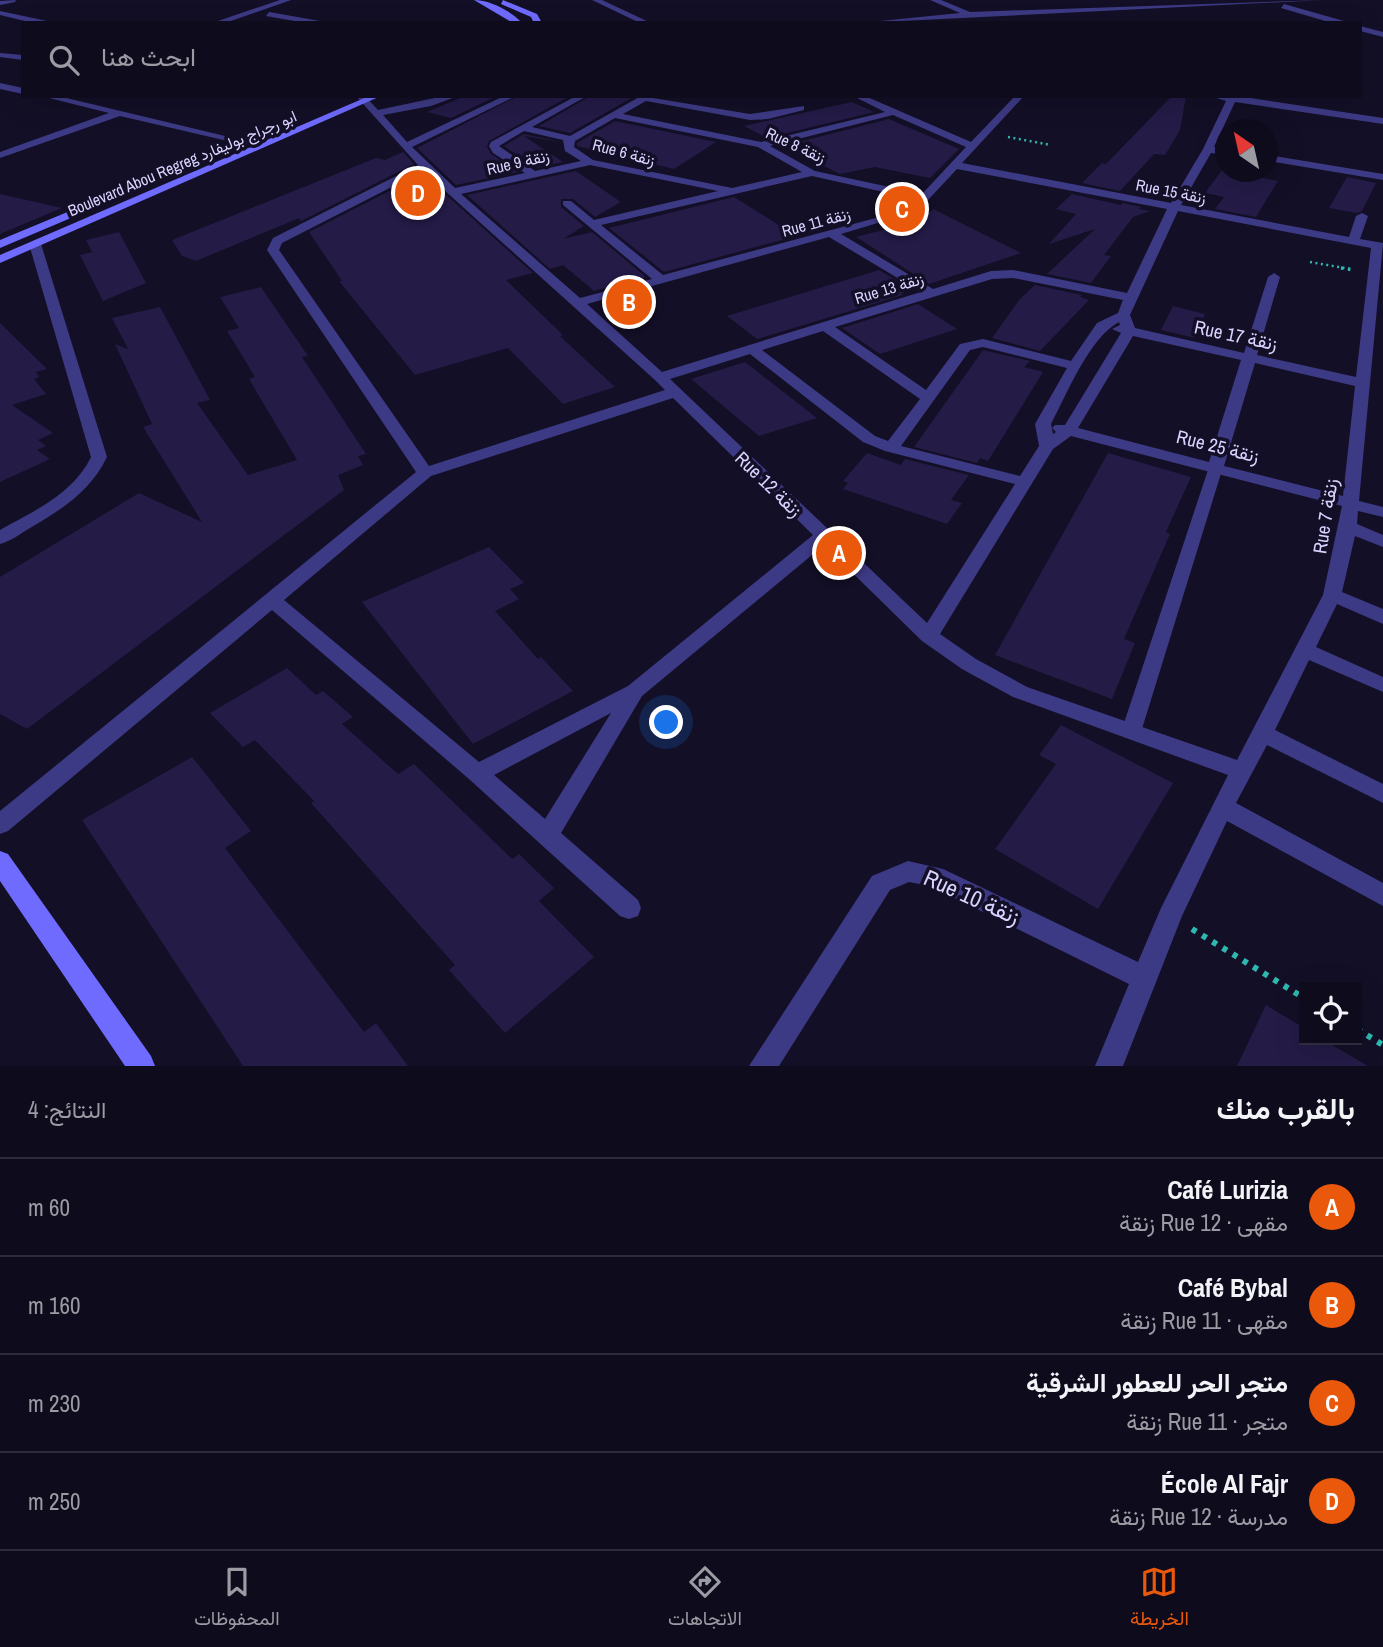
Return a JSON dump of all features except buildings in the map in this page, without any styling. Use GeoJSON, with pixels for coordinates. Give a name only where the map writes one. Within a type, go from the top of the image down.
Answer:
{"type":"FeatureCollection","features":[{"type":"Feature","properties":{"kind":"main road"},"geometry":{"type":"LineString","coordinates":[[481,0],[515,21]]}},
{"type":"Feature","properties":{"kind":"main road"},"geometry":{"type":"LineString","coordinates":[[501,0],[534,16],[537,21]]}},
{"type":"Feature","properties":{"kind":"main road","name":"Boulevard Abou Regreg ابو رجراج بوليفارد"},"geometry":{"type":"LineString","coordinates":[[0,244],[245,142],[359,98]]}},
{"type":"Feature","properties":{"kind":"main road","name":"Boulevard Abou Regreg ابو رجراج بوليفارد"},"geometry":{"type":"LineString","coordinates":[[0,259],[359,98]]}},
{"type":"Feature","properties":{"kind":"main road"},"geometry":{"type":"LineString","coordinates":[[61,218],[77,226]]}},
{"type":"Feature","properties":{"kind":"main road"},"geometry":{"type":"LineString","coordinates":[[0,861],[141,1066]]}},
{"type":"Feature","properties":{"kind":"street"},"geometry":{"type":"LineString","coordinates":[[0,3],[12,0]]}},
{"type":"Feature","properties":{"kind":"street"},"geometry":{"type":"LineString","coordinates":[[222,21],[288,0]]}},
{"type":"Feature","properties":{"kind":"street"},"geometry":{"type":"LineString","coordinates":[[596,0],[642,21]]}},
{"type":"Feature","properties":{"kind":"street"},"geometry":{"type":"LineString","coordinates":[[934,0],[995,21]]}},
{"type":"Feature","properties":{"kind":"street"},"geometry":{"type":"LineString","coordinates":[[888,21],[972,14],[1320,0]]}},
{"type":"Feature","properties":{"kind":"street"},"geometry":{"type":"LineString","coordinates":[[1271,2],[1334,21]]}},
{"type":"Feature","properties":{"kind":"street"},"geometry":{"type":"LineString","coordinates":[[0,13],[35,21]]}},
{"type":"Feature","properties":{"kind":"street"},"geometry":{"type":"LineString","coordinates":[[269,14],[309,21]]}},
{"type":"Feature","properties":{"kind":"street"},"geometry":{"type":"LineString","coordinates":[[620,19],[628,15]]}},
{"type":"Feature","properties":{"kind":"street"},"geometry":{"type":"LineString","coordinates":[[1362,28],[1383,24]]}},
{"type":"Feature","properties":{"kind":"street"},"geometry":{"type":"LineString","coordinates":[[1362,29],[1383,35]]}},
{"type":"Feature","properties":{"kind":"street"},"geometry":{"type":"LineString","coordinates":[[0,55],[21,58]]}},
{"type":"Feature","properties":{"kind":"street"},"geometry":{"type":"LineString","coordinates":[[0,86],[21,91]]}},
{"type":"Feature","properties":{"kind":"street"},"geometry":{"type":"LineString","coordinates":[[54,98],[245,142]]}},
{"type":"Feature","properties":{"kind":"street","name":"Rue 12 زنقة"},"geometry":{"type":"LineString","coordinates":[[359,98],[424,166],[660,377],[929,636],[969,664],[1020,692],[1242,771]]}},
{"type":"Feature","properties":{"kind":"street"},"geometry":{"type":"LineString","coordinates":[[374,114],[448,98]]}},
{"type":"Feature","properties":{"kind":"street"},"geometry":{"type":"LineString","coordinates":[[406,146],[508,98]]}},
{"type":"Feature","properties":{"kind":"street"},"geometry":{"type":"LineString","coordinates":[[533,174],[494,146],[496,142],[579,98]]}},
{"type":"Feature","properties":{"kind":"street","name":"Rue 6 زنقة"},"geometry":{"type":"LineString","coordinates":[[644,98],[571,139],[568,142],[569,149],[590,162],[731,191]]}},
{"type":"Feature","properties":{"kind":"street"},"geometry":{"type":"LineString","coordinates":[[651,98],[750,117],[768,116],[801,108]]}},
{"type":"Feature","properties":{"kind":"street"},"geometry":{"type":"LineString","coordinates":[[862,98],[972,145]]}},
{"type":"Feature","properties":{"kind":"street","name":"Rue 11 زنقة"},"geometry":{"type":"LineString","coordinates":[[577,303],[899,214],[924,198],[1018,98]]}},
{"type":"Feature","properties":{"kind":"street"},"geometry":{"type":"LineString","coordinates":[[1048,446],[1043,424],[1075,366],[1102,326],[1123,315],[1174,207],[1208,149],[1232,98],[1383,121]]}},
{"type":"Feature","properties":{"kind":"street"},"geometry":{"type":"LineString","coordinates":[[761,145],[895,112]]}},
{"type":"Feature","properties":{"kind":"street"},"geometry":{"type":"LineString","coordinates":[[0,155],[119,113]]}},
{"type":"Feature","properties":{"kind":"street","name":"Rue 8 زنقة"},"geometry":{"type":"LineString","coordinates":[[613,116],[761,145],[812,173],[924,198]]}},
{"type":"Feature","properties":{"kind":"street"},"geometry":{"type":"LineString","coordinates":[[524,128],[571,139]]}},
{"type":"Feature","properties":{"kind":"street"},"geometry":{"type":"LineString","coordinates":[[1208,149],[1215,150]]}},
{"type":"Feature","properties":{"kind":"street"},"geometry":{"type":"LineString","coordinates":[[1278,160],[1383,177]]}},
{"type":"Feature","properties":{"kind":"street","name":"Rue 9 زنقة"},"geometry":{"type":"LineString","coordinates":[[454,192],[590,162]]}},
{"type":"Feature","properties":{"kind":"street","name":"Rue 15 زنقة"},"geometry":{"type":"LineString","coordinates":[[954,165],[1380,246]]}},
{"type":"Feature","properties":{"kind":"street"},"geometry":{"type":"LineString","coordinates":[[424,166],[277,242],[273,250],[425,473]]}},
{"type":"Feature","properties":{"kind":"street"},"geometry":{"type":"LineString","coordinates":[[591,224],[812,173]]}},
{"type":"Feature","properties":{"kind":"street"},"geometry":{"type":"LineString","coordinates":[[567,202],[661,280]]}},
{"type":"Feature","properties":{"kind":"street"},"geometry":{"type":"LineString","coordinates":[[1353,242],[1362,216]]}},
{"type":"Feature","properties":{"kind":"street"},"geometry":{"type":"LineString","coordinates":[[832,234],[930,293]]}},
{"type":"Feature","properties":{"kind":"street"},"geometry":{"type":"LineString","coordinates":[[0,538],[79,488],[94,472],[99,457],[35,244]]}},
{"type":"Feature","properties":{"kind":"street","name":"Rue 7 زنقة"},"geometry":{"type":"LineString","coordinates":[[1109,1066],[1170,916],[1222,807],[1263,733],[1332,595],[1348,527],[1362,383],[1375,340],[1374,274],[1380,246]]}},
{"type":"Feature","properties":{"kind":"street","name":"Rue 13 زنقة"},"geometry":{"type":"LineString","coordinates":[[660,377],[930,293],[1001,274],[1131,298]]}},
{"type":"Feature","properties":{"kind":"street"},"geometry":{"type":"LineString","coordinates":[[1216,467],[1274,277]]}},
{"type":"Feature","properties":{"kind":"street"},"geometry":{"type":"LineString","coordinates":[[929,636],[1048,446],[1069,430],[1129,331],[1123,315]]}},
{"type":"Feature","properties":{"kind":"street"},"geometry":{"type":"LineString","coordinates":[[824,326],[927,397]]}},
{"type":"Feature","properties":{"kind":"street","name":"Rue 17 زنقة"},"geometry":{"type":"LineString","coordinates":[[1102,326],[1362,383]]}},
{"type":"Feature","properties":{"kind":"street"},"geometry":{"type":"LineString","coordinates":[[891,448],[965,347],[973,343],[983,343],[1075,366]]}},
{"type":"Feature","properties":{"kind":"street"},"geometry":{"type":"LineString","coordinates":[[752,349],[854,430],[891,448],[1026,482]]}},
{"type":"Feature","properties":{"kind":"street"},"geometry":{"type":"LineString","coordinates":[[0,824],[425,473],[675,392]]}},
{"type":"Feature","properties":{"kind":"street","name":"Rue 25 زنقة"},"geometry":{"type":"LineString","coordinates":[[1043,424],[1383,512]]}},
{"type":"Feature","properties":{"kind":"street"},"geometry":{"type":"LineString","coordinates":[[1348,527],[1383,541]]}},
{"type":"Feature","properties":{"kind":"street"},"geometry":{"type":"LineString","coordinates":[[477,774],[635,691],[823,536]]}},
{"type":"Feature","properties":{"kind":"street"},"geometry":{"type":"LineString","coordinates":[[1332,595],[1383,617]]}},
{"type":"Feature","properties":{"kind":"street"},"geometry":{"type":"LineString","coordinates":[[273,601],[477,774],[629,908]]}},
{"type":"Feature","properties":{"kind":"street"},"geometry":{"type":"LineString","coordinates":[[1305,650],[1383,685]]}},
{"type":"Feature","properties":{"kind":"street"},"geometry":{"type":"LineString","coordinates":[[547,835],[635,691]]}},
{"type":"Feature","properties":{"kind":"street"},"geometry":{"type":"LineString","coordinates":[[1263,733],[1383,794]]}},
{"type":"Feature","properties":{"kind":"street"},"geometry":{"type":"LineString","coordinates":[[1222,807],[1383,895]]}},
{"type":"Feature","properties":{"kind":"street","name":"Rue 10 زنقة"},"geometry":{"type":"LineString","coordinates":[[763,1066],[881,883],[908,871],[934,876],[1145,978]]}},
{"type":"Feature","properties":{"kind":"lane"},"geometry":{"type":"LineString","coordinates":[[1131,732],[1216,467]]}},
{"type":"Feature","properties":{"kind":"path"},"geometry":{"type":"LineString","coordinates":[[984,133],[1051,145]]}},
{"type":"Feature","properties":{"kind":"path"},"geometry":{"type":"LineString","coordinates":[[1310,262],[1374,274]]}},
{"type":"Feature","properties":{"kind":"path"},"geometry":{"type":"LineString","coordinates":[[1170,916],[1299,995]]}},
{"type":"Feature","properties":{"kind":"path"},"geometry":{"type":"LineString","coordinates":[[1362,1032],[1383,1045]]}},
{"type":"Feature","properties":{"kind":"place","name":"École Al Fajr"},"geometry":{"type":"Point","coordinates":[418,193]}},
{"type":"Feature","properties":{"kind":"place","name":"متجر الحر للعطور الشرقية"},"geometry":{"type":"Point","coordinates":[902,209]}},
{"type":"Feature","properties":{"kind":"place","name":"Café Bybal"},"geometry":{"type":"Point","coordinates":[629,302]}},
{"type":"Feature","properties":{"kind":"place","name":"Café Lurizia"},"geometry":{"type":"Point","coordinates":[839,553]}}]}
